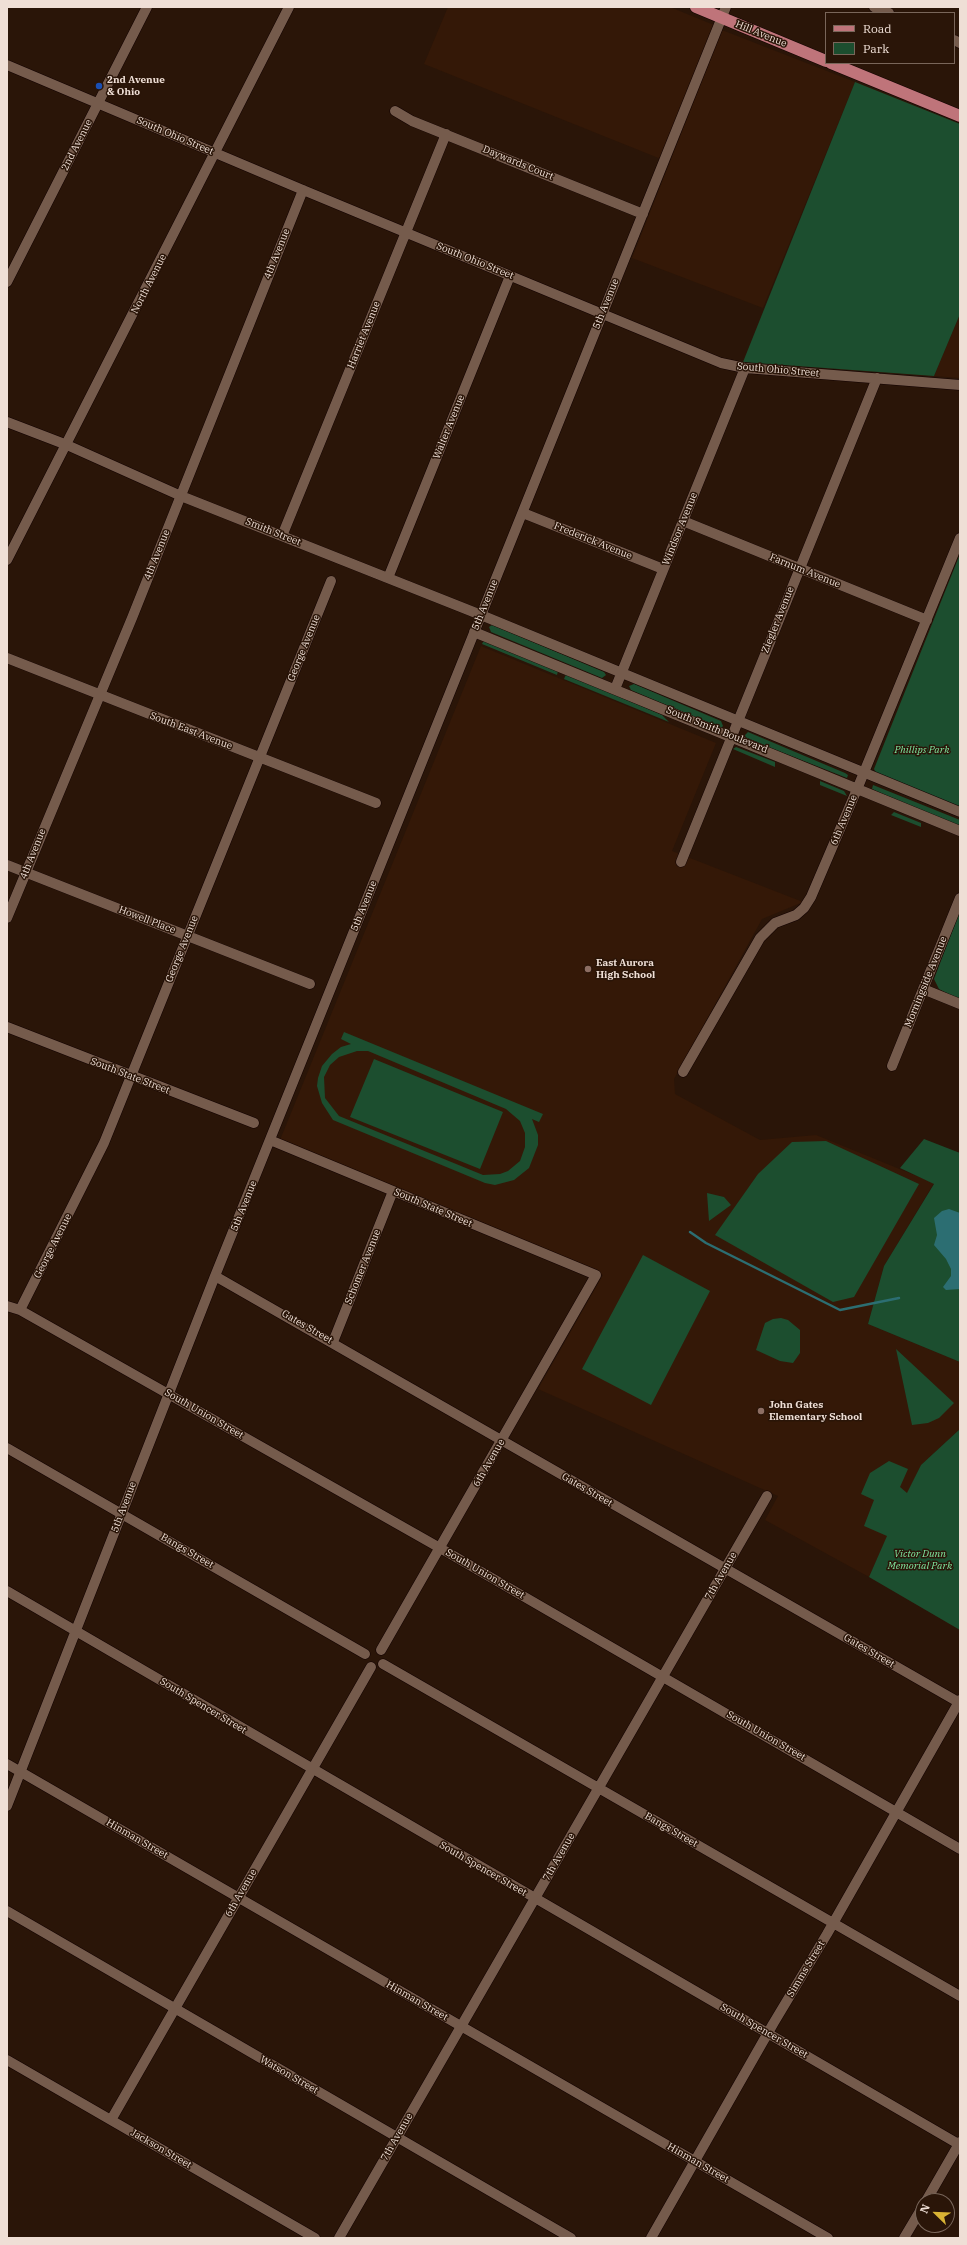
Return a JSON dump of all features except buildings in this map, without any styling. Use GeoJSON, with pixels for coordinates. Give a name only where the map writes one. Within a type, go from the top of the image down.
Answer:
{"type":"FeatureCollection","features":[{"type":"Feature","properties":{"kind":"main road","name":"Hill Avenue"},"geometry":{"type":"LineString","coordinates":[[696,7],[724,12],[825,61]]}},
{"type":"Feature","properties":{"kind":"main road"},"geometry":{"type":"LineString","coordinates":[[833,64],[960,116]]}},
{"type":"Feature","properties":{"kind":"street","name":"2nd Avenue"},"geometry":{"type":"LineString","coordinates":[[7,282],[147,7]]}},
{"type":"Feature","properties":{"kind":"street","name":"North Avenue"},"geometry":{"type":"LineString","coordinates":[[7,560],[67,446],[290,7]]}},
{"type":"Feature","properties":{"kind":"street"},"geometry":{"type":"LineString","coordinates":[[874,7],[886,12]]}},
{"type":"Feature","properties":{"kind":"street","name":"5th Avenue"},"geometry":{"type":"LineString","coordinates":[[7,1806],[215,1276],[724,12]]}},
{"type":"Feature","properties":{"kind":"street","name":"South Ohio Street"},"geometry":{"type":"LineString","coordinates":[[7,65],[406,233],[721,363],[745,368],[960,385]]}},
{"type":"Feature","properties":{"kind":"street","name":"Daywards Court"},"geometry":{"type":"LineString","coordinates":[[394,111],[446,134],[643,214]]}},
{"type":"Feature","properties":{"kind":"street","name":"Harriet Avenue"},"geometry":{"type":"LineString","coordinates":[[282,536],[446,134]]}},
{"type":"Feature","properties":{"kind":"street","name":"4th Avenue"},"geometry":{"type":"LineString","coordinates":[[7,918],[181,496],[303,190]]}},
{"type":"Feature","properties":{"kind":"street","name":"Walter Avenue"},"geometry":{"type":"LineString","coordinates":[[388,578],[510,276]]}},
{"type":"Feature","properties":{"kind":"street","name":"Windsor Avenue"},"geometry":{"type":"LineString","coordinates":[[615,689],[745,368]]}},
{"type":"Feature","properties":{"kind":"street","name":"Ziegler Avenue"},"geometry":{"type":"LineString","coordinates":[[681,862],[877,378]]}},
{"type":"Feature","properties":{"kind":"street","name":"Smith Street"},"geometry":{"type":"LineString","coordinates":[[7,422],[67,446],[181,496],[481,615]]}},
{"type":"Feature","properties":{"kind":"street","name":"Frederick Avenue"},"geometry":{"type":"LineString","coordinates":[[523,513],[663,569]]}},
{"type":"Feature","properties":{"kind":"street","name":"Farnum Avenue"},"geometry":{"type":"LineString","coordinates":[[683,521],[927,620]]}},
{"type":"Feature","properties":{"kind":"street","name":"6th Avenue"},"geometry":{"type":"LineString","coordinates":[[683,1072],[760,938],[775,923],[796,915],[804,908],[858,788],[960,538]]}},
{"type":"Feature","properties":{"kind":"street","name":"George Avenue"},"geometry":{"type":"LineString","coordinates":[[20,1310],[98,1155],[131,1077],[331,581]]}},
{"type":"Feature","properties":{"kind":"street","name":"South Smith Boulevard"},"geometry":{"type":"LineString","coordinates":[[481,615],[738,719],[960,812]]}},
{"type":"Feature","properties":{"kind":"street","name":"South Smith Boulevard"},"geometry":{"type":"LineString","coordinates":[[474,632],[960,830]]}},
{"type":"Feature","properties":{"kind":"street","name":"South East Avenue"},"geometry":{"type":"LineString","coordinates":[[7,658],[376,803]]}},
{"type":"Feature","properties":{"kind":"street","name":"Howell Place"},"geometry":{"type":"LineString","coordinates":[[7,865],[310,984]]}},
{"type":"Feature","properties":{"kind":"street","name":"Morningside Avenue"},"geometry":{"type":"LineString","coordinates":[[892,1066],[960,898]]}},
{"type":"Feature","properties":{"kind":"street"},"geometry":{"type":"LineString","coordinates":[[924,989],[960,1004]]}},
{"type":"Feature","properties":{"kind":"street","name":"South State Street"},"geometry":{"type":"LineString","coordinates":[[7,1027],[131,1077],[254,1123]]}},
{"type":"Feature","properties":{"kind":"street","name":"South State Street"},"geometry":{"type":"LineString","coordinates":[[270,1140],[596,1275]]}},
{"type":"Feature","properties":{"kind":"street","name":"Schomer Avenue"},"geometry":{"type":"LineString","coordinates":[[333,1342],[393,1191]]}},
{"type":"Feature","properties":{"kind":"street","name":"6th Avenue"},"geometry":{"type":"LineString","coordinates":[[381,1650],[596,1275]]}},
{"type":"Feature","properties":{"kind":"street","name":"Gates Street"},"geometry":{"type":"LineString","coordinates":[[215,1276],[333,1342],[502,1441],[960,1702]]}},
{"type":"Feature","properties":{"kind":"street","name":"South Union Street"},"geometry":{"type":"LineString","coordinates":[[7,1306],[20,1310],[440,1548],[960,1850]]}},
{"type":"Feature","properties":{"kind":"street","name":"Bangs Street"},"geometry":{"type":"LineString","coordinates":[[7,1448],[365,1654]]}},
{"type":"Feature","properties":{"kind":"street","name":"7th Avenue"},"geometry":{"type":"LineString","coordinates":[[339,2238],[767,1496]]}},
{"type":"Feature","properties":{"kind":"street","name":"South Spencer Street"},"geometry":{"type":"LineString","coordinates":[[7,1592],[75,1630],[311,1770],[960,2144]]}},
{"type":"Feature","properties":{"kind":"street"},"geometry":{"type":"LineString","coordinates":[[371,1649],[381,1650],[384,1657],[382,1664],[378,1667],[371,1667],[367,1663],[365,1654],[371,1649]]}},
{"type":"Feature","properties":{"kind":"street","name":"Bangs Street"},"geometry":{"type":"LineString","coordinates":[[382,1664],[834,1922],[960,1996]]}},
{"type":"Feature","properties":{"kind":"street","name":"6th Avenue"},"geometry":{"type":"LineString","coordinates":[[110,2120],[371,1667]]}},
{"type":"Feature","properties":{"kind":"street","name":"Simms Street"},"geometry":{"type":"LineString","coordinates":[[651,2238],[960,1702]]}},
{"type":"Feature","properties":{"kind":"street","name":"Hinman Street"},"geometry":{"type":"LineString","coordinates":[[7,1764],[828,2238]]}},
{"type":"Feature","properties":{"kind":"street","name":"Watson Street"},"geometry":{"type":"LineString","coordinates":[[7,1911],[571,2238]]}},
{"type":"Feature","properties":{"kind":"street","name":"Jackson Street"},"geometry":{"type":"LineString","coordinates":[[7,2060],[315,2238]]}},
{"type":"Feature","properties":{"kind":"street"},"geometry":{"type":"LineString","coordinates":[[931,2193],[960,2144]]}},
{"type":"Feature","properties":{"kind":"street"},"geometry":{"type":"LineString","coordinates":[[904,2238],[915,2219]]}},
{"type":"Feature","properties":{"kind":"shaded area"},"geometry":{"type":"Polygon","coordinates":[[[448,7],[670,7],[714,25],[661,159],[424,64],[448,7]]]}},
{"type":"Feature","properties":{"kind":"shaded area"},"geometry":{"type":"Polygon","coordinates":[[[722,30],[855,82],[763,308],[632,258],[722,30]]]}},
{"type":"Feature","properties":{"kind":"shaded area"},"geometry":{"type":"Polygon","coordinates":[[[960,314],[960,378],[934,376],[960,314]]]}},
{"type":"Feature","properties":{"kind":"shaded area"},"geometry":{"type":"Polygon","coordinates":[[[481,646],[716,743],[672,851],[803,902],[762,919],[674,1079],[675,1094],[760,1140],[816,1135],[934,1183],[884,1266],[868,1324],[960,1362],[960,1429],[921,1465],[869,1577],[765,1520],[778,1496],[538,1389],[603,1275],[479,1221],[280,1140],[481,646]]]}},
{"type":"Feature","properties":{"kind":"green space"},"geometry":{"type":"Polygon","coordinates":[[[855,82],[960,124],[960,314],[934,376],[743,362],[855,82]]]}},
{"type":"Feature","properties":{"kind":"green space","name":"Phillips Park"},"geometry":{"type":"Polygon","coordinates":[[[960,554],[960,809],[876,773],[874,769],[960,554]]]}},
{"type":"Feature","properties":{"kind":"green space"},"geometry":{"type":"Polygon","coordinates":[[[492,625],[604,672],[606,675],[602,678],[491,632],[489,627],[492,625]]]}},
{"type":"Feature","properties":{"kind":"green space"},"geometry":{"type":"Polygon","coordinates":[[[483,642],[489,642],[558,671],[557,675],[482,644],[483,642]]]}},
{"type":"Feature","properties":{"kind":"green space"},"geometry":{"type":"Polygon","coordinates":[[[566,674],[662,715],[669,722],[564,679],[566,674]]]}},
{"type":"Feature","properties":{"kind":"green space"},"geometry":{"type":"Polygon","coordinates":[[[634,684],[721,721],[723,726],[721,728],[631,690],[629,686],[634,684]]]}},
{"type":"Feature","properties":{"kind":"green space"},"geometry":{"type":"Polygon","coordinates":[[[748,732],[845,773],[848,775],[847,778],[746,738],[745,735],[748,732]]]}},
{"type":"Feature","properties":{"kind":"green space"},"geometry":{"type":"Polygon","coordinates":[[[736,747],[775,762],[775,767],[733,749],[736,747]]]}},
{"type":"Feature","properties":{"kind":"green space"},"geometry":{"type":"Polygon","coordinates":[[[820,781],[844,791],[847,796],[820,785],[820,781]]]}},
{"type":"Feature","properties":{"kind":"green space"},"geometry":{"type":"Polygon","coordinates":[[[873,785],[960,820],[960,828],[872,789],[873,785]]]}},
{"type":"Feature","properties":{"kind":"green space"},"geometry":{"type":"Polygon","coordinates":[[[894,812],[921,823],[921,827],[891,815],[894,812]]]}},
{"type":"Feature","properties":{"kind":"green space"},"geometry":{"type":"Polygon","coordinates":[[[960,911],[960,1000],[939,989],[934,979],[960,911]]]}},
{"type":"Feature","properties":{"kind":"green space"},"geometry":{"type":"Polygon","coordinates":[[[344,1032],[543,1114],[539,1122],[532,1119],[538,1135],[538,1145],[529,1168],[514,1180],[495,1185],[485,1183],[333,1120],[322,1103],[317,1086],[322,1066],[332,1054],[341,1047],[351,1044],[341,1039],[344,1032]],[[357,1051],[339,1057],[330,1065],[324,1077],[325,1098],[339,1116],[483,1175],[500,1174],[508,1171],[520,1161],[525,1147],[525,1133],[520,1121],[506,1109],[368,1051],[357,1051]]]}},
{"type":"Feature","properties":{"kind":"green space"},"geometry":{"type":"Polygon","coordinates":[[[374,1059],[503,1112],[480,1169],[350,1117],[374,1059]]]}},
{"type":"Feature","properties":{"kind":"green space"},"geometry":{"type":"Polygon","coordinates":[[[924,1139],[960,1153],[960,1362],[868,1324],[884,1266],[934,1184],[900,1168],[924,1139]]]}},
{"type":"Feature","properties":{"kind":"green space"},"geometry":{"type":"Polygon","coordinates":[[[826,1141],[919,1184],[854,1297],[833,1302],[715,1235],[758,1174],[792,1142],[826,1141]]]}},
{"type":"Feature","properties":{"kind":"green space"},"geometry":{"type":"Polygon","coordinates":[[[707,1193],[724,1197],[731,1205],[709,1221],[707,1193]]]}},
{"type":"Feature","properties":{"kind":"green space"},"geometry":{"type":"Polygon","coordinates":[[[643,1255],[710,1291],[651,1405],[582,1369],[643,1255]]]}},
{"type":"Feature","properties":{"kind":"green space"},"geometry":{"type":"Polygon","coordinates":[[[781,1318],[788,1320],[800,1330],[800,1353],[793,1363],[780,1361],[756,1350],[765,1323],[773,1319],[781,1318]]]}},
{"type":"Feature","properties":{"kind":"green space"},"geometry":{"type":"Polygon","coordinates":[[[896,1349],[954,1403],[939,1418],[928,1423],[912,1425],[896,1349]]]}},
{"type":"Feature","properties":{"kind":"green space","name":"Victor Dunn Memorial Park"},"geometry":{"type":"Polygon","coordinates":[[[960,1429],[960,1630],[869,1577],[887,1536],[864,1526],[874,1500],[861,1494],[870,1473],[889,1461],[908,1469],[900,1487],[907,1493],[921,1465],[960,1429]]]}},
{"type":"Feature","properties":{"kind":"water"},"geometry":{"type":"Polygon","coordinates":[[[949,1209],[960,1213],[960,1289],[946,1290],[943,1287],[951,1276],[951,1269],[946,1259],[934,1245],[937,1235],[934,1218],[942,1211],[949,1209]]]}},
{"type":"Feature","properties":{"kind":"waterway"},"geometry":{"type":"LineString","coordinates":[[690,1232],[706,1243],[840,1310],[899,1298]]}},
{"type":"Feature","properties":{"kind":"place","name":"2nd Avenue & Ohio"},"geometry":{"type":"Point","coordinates":[99,86]}},
{"type":"Feature","properties":{"kind":"place","name":"East Aurora High School"},"geometry":{"type":"Point","coordinates":[588,969]}},
{"type":"Feature","properties":{"kind":"place","name":"John Gates Elementary School"},"geometry":{"type":"Point","coordinates":[761,1411]}}]}
